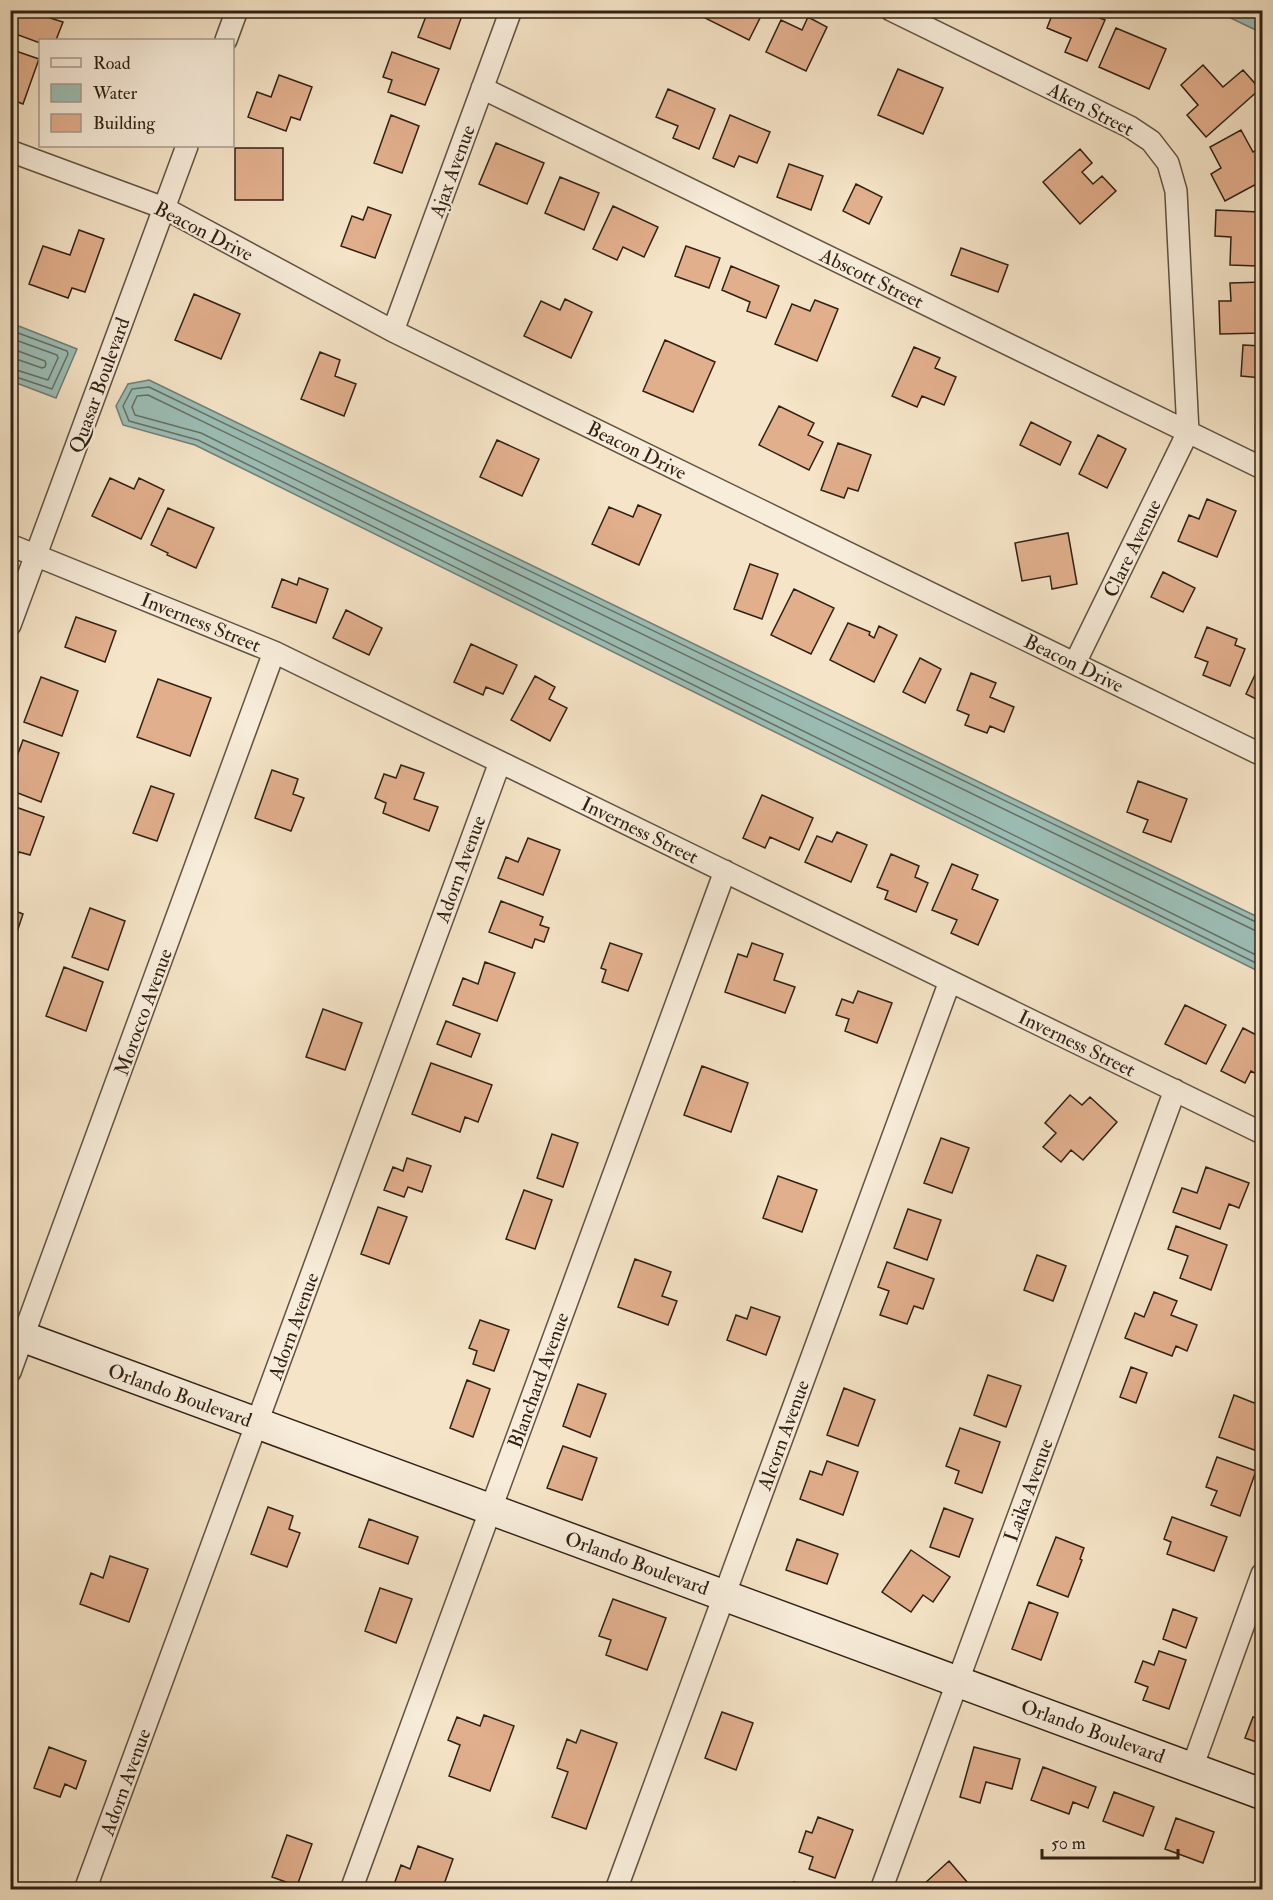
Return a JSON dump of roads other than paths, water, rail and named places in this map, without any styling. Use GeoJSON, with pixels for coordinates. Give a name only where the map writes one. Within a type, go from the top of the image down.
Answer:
{"type":"FeatureCollection","features":[{"type":"Feature","properties":{"kind":"street"},"geometry":{"type":"LineString","coordinates":[[226,39],[237,10]]}},
{"type":"Feature","properties":{"kind":"street","name":"Ajax Avenue"},"geometry":{"type":"LineString","coordinates":[[393,331],[511,10]]}},
{"type":"Feature","properties":{"kind":"street","name":"Aken Street"},"geometry":{"type":"LineString","coordinates":[[891,10],[1130,127],[1151,141],[1168,163],[1176,190],[1188,432]]}},
{"type":"Feature","properties":{"kind":"street","name":"Abscott Street"},"geometry":{"type":"LineString","coordinates":[[482,88],[1263,468]]}},
{"type":"Feature","properties":{"kind":"street","name":"Quasar Boulevard"},"geometry":{"type":"LineString","coordinates":[[10,624],[187,147]]}},
{"type":"Feature","properties":{"kind":"street","name":"Beacon Drive"},"geometry":{"type":"LineString","coordinates":[[10,151],[165,208],[393,331],[1263,754]]}},
{"type":"Feature","properties":{"kind":"street","name":"Clare Avenue"},"geometry":{"type":"LineString","coordinates":[[1075,663],[1188,432]]}},
{"type":"Feature","properties":{"kind":"street","name":"Inverness Street"},"geometry":{"type":"LineString","coordinates":[[10,545],[274,652],[1263,1133]]}},
{"type":"Feature","properties":{"kind":"street","name":"Morocco Avenue"},"geometry":{"type":"LineString","coordinates":[[10,1372],[17,1335],[274,652]]}},
{"type":"Feature","properties":{"kind":"street","name":"Adorn Avenue"},"geometry":{"type":"LineString","coordinates":[[85,1890],[500,762]]}},
{"type":"Feature","properties":{"kind":"street","name":"Blanchard Avenue"},"geometry":{"type":"LineString","coordinates":[[351,1890],[725,871]]}},
{"type":"Feature","properties":{"kind":"street","name":"Alcorn Avenue"},"geometry":{"type":"LineString","coordinates":[[616,1890],[950,981]]}},
{"type":"Feature","properties":{"kind":"street","name":"Laika Avenue"},"geometry":{"type":"LineString","coordinates":[[881,1890],[1174,1090]]}},
{"type":"Feature","properties":{"kind":"street","name":"Orlando Boulevard"},"geometry":{"type":"LineString","coordinates":[[17,1335],[1263,1794]]}},
{"type":"Feature","properties":{"kind":"street"},"geometry":{"type":"LineString","coordinates":[[1192,1768],[1263,1574]]}},
{"type":"Feature","properties":{"kind":"water"},"geometry":{"type":"Polygon","coordinates":[[[1216,11],[1262,11],[1262,33],[1216,11]]]}},
{"type":"Feature","properties":{"kind":"water"},"geometry":{"type":"Polygon","coordinates":[[[11,323],[77,349],[56,398],[11,381],[11,323]]]}},
{"type":"Feature","properties":{"kind":"water"},"geometry":{"type":"Polygon","coordinates":[[[149,380],[1262,919],[1262,973],[195,445],[123,425],[116,406],[128,384],[149,380]]]}}]}
